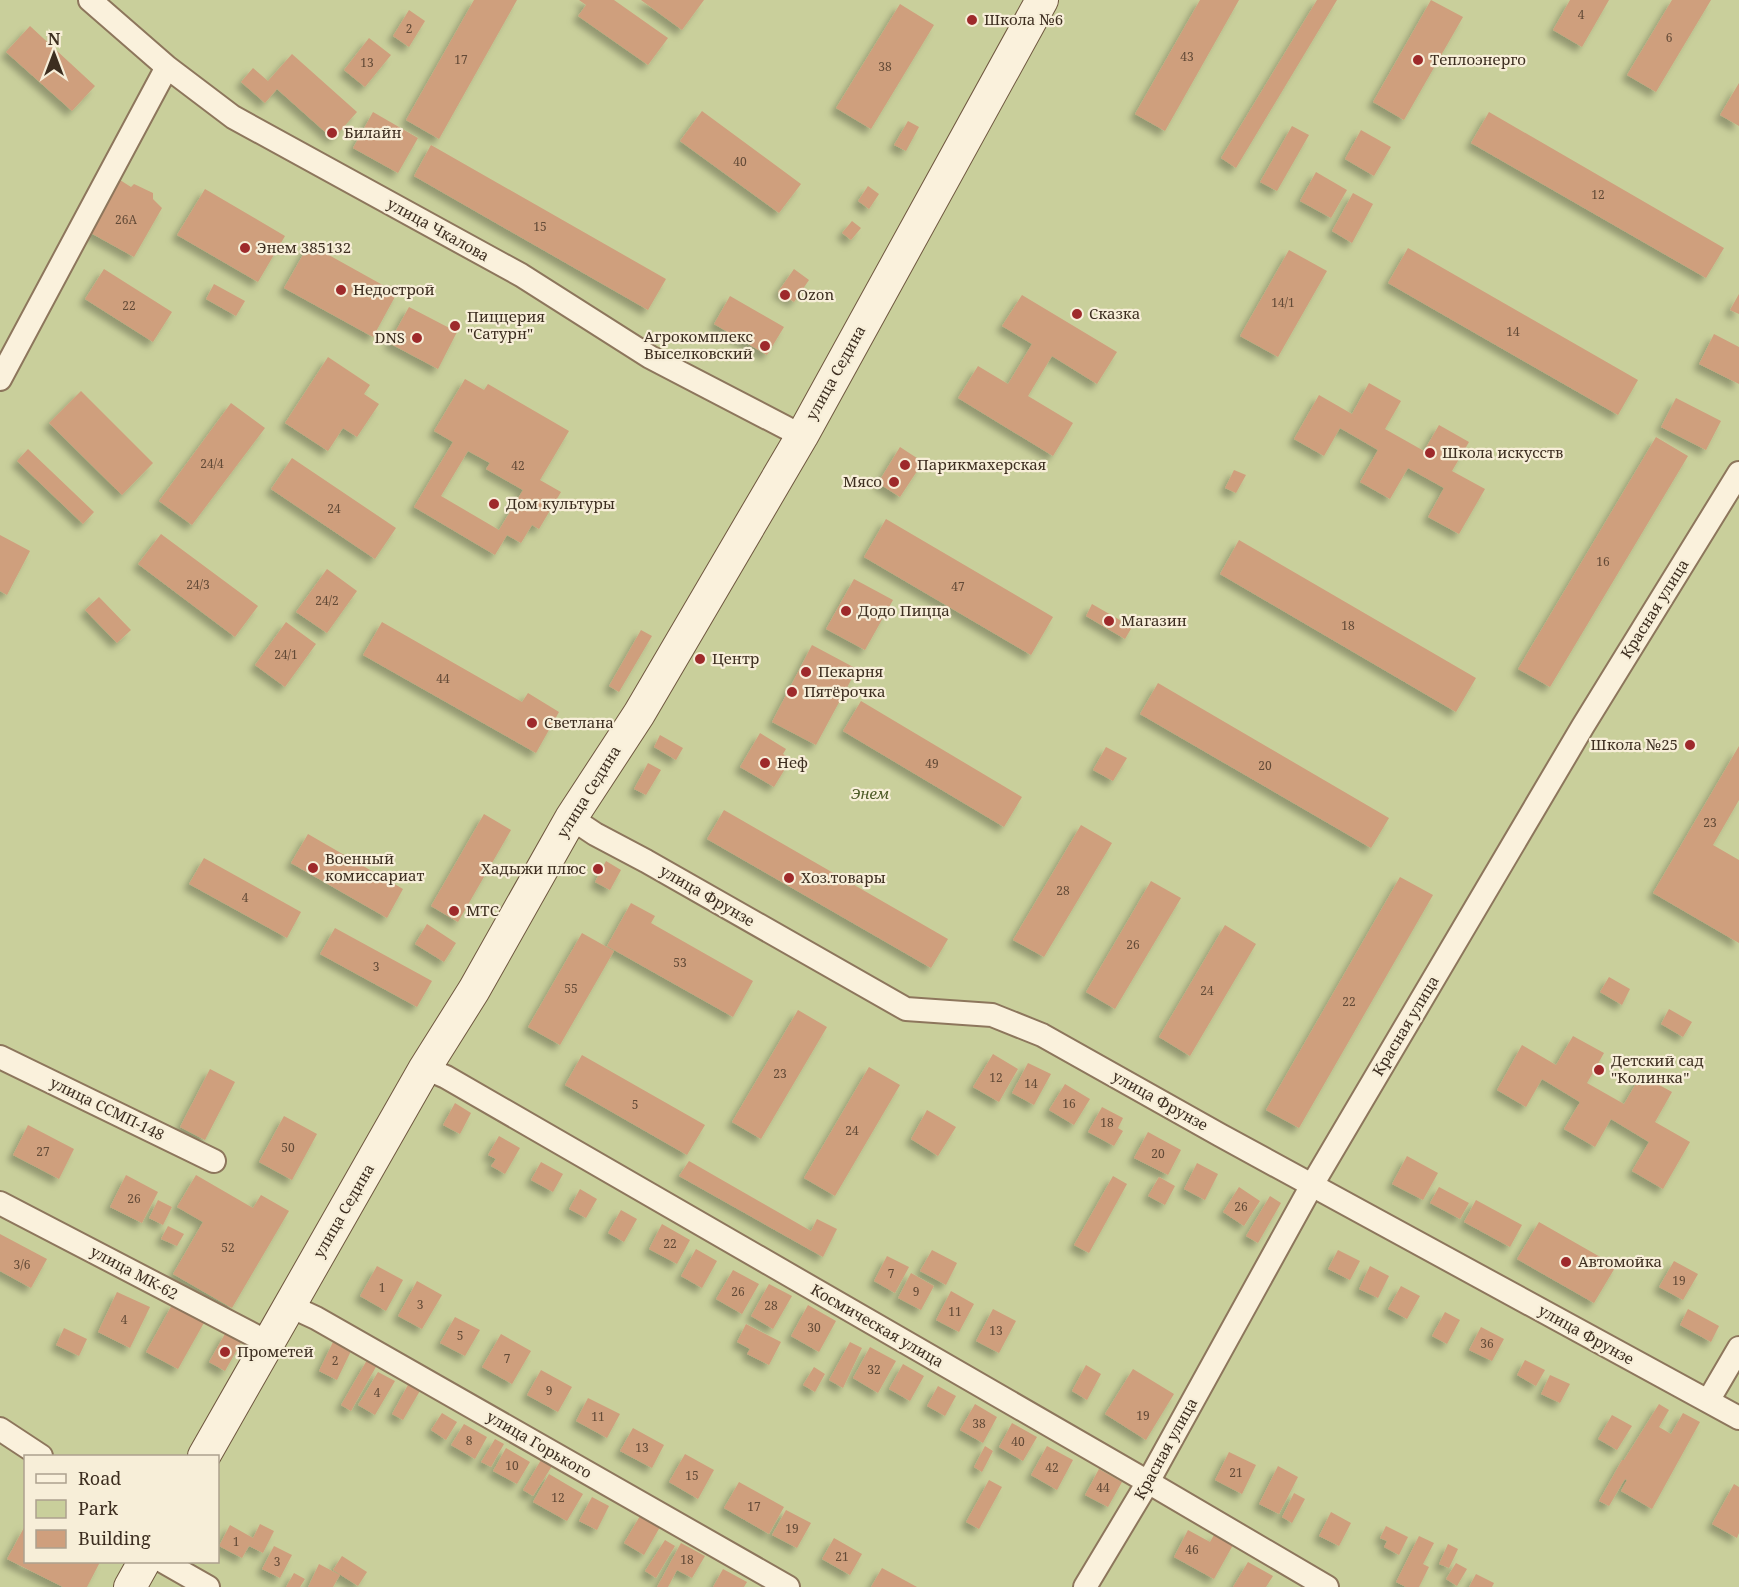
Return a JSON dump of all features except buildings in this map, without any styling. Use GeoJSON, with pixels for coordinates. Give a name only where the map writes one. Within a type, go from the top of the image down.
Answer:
{"type":"FeatureCollection","features":[{"type":"Feature","properties":{"kind":"street","name":"улица Чкалова"},"geometry":{"type":"LineString","coordinates":[[90,0],[167,67],[233,117],[521,275],[650,357],[802,436]]}},
{"type":"Feature","properties":{"kind":"street","name":"улица Седина"},"geometry":{"type":"LineString","coordinates":[[205,1455],[425,1068],[474,990],[571,818],[639,714],[802,436],[1042,0]]}},
{"type":"Feature","properties":{"kind":"street"},"geometry":{"type":"LineString","coordinates":[[0,379],[167,67]]}},
{"type":"Feature","properties":{"kind":"street","name":"Красная улица"},"geometry":{"type":"LineString","coordinates":[[1085,1587],[1148,1482],[1312,1185],[1583,726],[1739,473]]}},
{"type":"Feature","properties":{"kind":"street","name":"улица Фрунзе"},"geometry":{"type":"LineString","coordinates":[[571,818],[595,834],[906,1009],[992,1016],[1042,1035],[1739,1418]]}},
{"type":"Feature","properties":{"kind":"street","name":"улица ССМП-148"},"geometry":{"type":"LineString","coordinates":[[0,1057],[214,1161]]}},
{"type":"Feature","properties":{"kind":"street","name":"Космическая улица"},"geometry":{"type":"LineString","coordinates":[[425,1068],[446,1077],[1327,1587]]}},
{"type":"Feature","properties":{"kind":"street","name":"улица МК-62"},"geometry":{"type":"LineString","coordinates":[[0,1203],[269,1343]]}},
{"type":"Feature","properties":{"kind":"street","name":"улица Горького"},"geometry":{"type":"LineString","coordinates":[[290,1306],[316,1318],[788,1587]]}},
{"type":"Feature","properties":{"kind":"street"},"geometry":{"type":"LineString","coordinates":[[1708,1401],[1739,1348]]}},
{"type":"Feature","properties":{"kind":"street"},"geometry":{"type":"LineString","coordinates":[[0,1429],[39,1455]]}},
{"type":"Feature","properties":{"kind":"street"},"geometry":{"type":"LineString","coordinates":[[130,1587],[143,1563]]}},
{"type":"Feature","properties":{"kind":"street"},"geometry":{"type":"LineString","coordinates":[[166,1563],[208,1587]]}},
{"type":"Feature","properties":{"kind":"green space","name":"Энем"},"geometry":{"type":"Polygon","coordinates":[[[0,0],[1739,0],[1739,1587],[0,1587],[0,0]]]}},
{"type":"Feature","properties":{"kind":"place","name":"Школа №6"},"geometry":{"type":"Point","coordinates":[972,20]}},
{"type":"Feature","properties":{"kind":"place","name":"Теплоэнерго"},"geometry":{"type":"Point","coordinates":[1418,60]}},
{"type":"Feature","properties":{"kind":"place","name":"Билайн"},"geometry":{"type":"Point","coordinates":[332,133]}},
{"type":"Feature","properties":{"kind":"place","name":"Энем 385132"},"geometry":{"type":"Point","coordinates":[245,248]}},
{"type":"Feature","properties":{"kind":"place","name":"Недострой"},"geometry":{"type":"Point","coordinates":[341,290]}},
{"type":"Feature","properties":{"kind":"place","name":"Ozon"},"geometry":{"type":"Point","coordinates":[785,295]}},
{"type":"Feature","properties":{"kind":"place","name":"Сказка"},"geometry":{"type":"Point","coordinates":[1077,314]}},
{"type":"Feature","properties":{"kind":"place","name":"Пиццерия \"Сатурн\""},"geometry":{"type":"Point","coordinates":[455,326]}},
{"type":"Feature","properties":{"kind":"place","name":"DNS"},"geometry":{"type":"Point","coordinates":[417,338]}},
{"type":"Feature","properties":{"kind":"place","name":"Агрокомплекс Выселковский"},"geometry":{"type":"Point","coordinates":[765,346]}},
{"type":"Feature","properties":{"kind":"place","name":"Школа искусств"},"geometry":{"type":"Point","coordinates":[1430,453]}},
{"type":"Feature","properties":{"kind":"place","name":"Парикмахерская"},"geometry":{"type":"Point","coordinates":[905,465]}},
{"type":"Feature","properties":{"kind":"place","name":"Мясо"},"geometry":{"type":"Point","coordinates":[894,482]}},
{"type":"Feature","properties":{"kind":"place","name":"Дом культуры"},"geometry":{"type":"Point","coordinates":[494,504]}},
{"type":"Feature","properties":{"kind":"place","name":"Додо Пицца"},"geometry":{"type":"Point","coordinates":[846,611]}},
{"type":"Feature","properties":{"kind":"place","name":"Магазин"},"geometry":{"type":"Point","coordinates":[1109,621]}},
{"type":"Feature","properties":{"kind":"place","name":"Центр"},"geometry":{"type":"Point","coordinates":[700,659]}},
{"type":"Feature","properties":{"kind":"place","name":"Пекарня"},"geometry":{"type":"Point","coordinates":[806,672]}},
{"type":"Feature","properties":{"kind":"place","name":"Пятёрочка"},"geometry":{"type":"Point","coordinates":[792,692]}},
{"type":"Feature","properties":{"kind":"place","name":"Светлана"},"geometry":{"type":"Point","coordinates":[532,723]}},
{"type":"Feature","properties":{"kind":"place","name":"Школа №25"},"geometry":{"type":"Point","coordinates":[1690,745]}},
{"type":"Feature","properties":{"kind":"place","name":"Неф"},"geometry":{"type":"Point","coordinates":[765,763]}},
{"type":"Feature","properties":{"kind":"place","name":"Военный комиссариат"},"geometry":{"type":"Point","coordinates":[313,868]}},
{"type":"Feature","properties":{"kind":"place","name":"Хадыжи плюс"},"geometry":{"type":"Point","coordinates":[598,869]}},
{"type":"Feature","properties":{"kind":"place","name":"Хоз.товары"},"geometry":{"type":"Point","coordinates":[789,878]}},
{"type":"Feature","properties":{"kind":"place","name":"МТС"},"geometry":{"type":"Point","coordinates":[454,911]}},
{"type":"Feature","properties":{"kind":"place","name":"Детский сад \"Колинка\""},"geometry":{"type":"Point","coordinates":[1599,1070]}},
{"type":"Feature","properties":{"kind":"place","name":"Автомойка"},"geometry":{"type":"Point","coordinates":[1566,1262]}},
{"type":"Feature","properties":{"kind":"place","name":"Прометей"},"geometry":{"type":"Point","coordinates":[225,1352]}}]}
